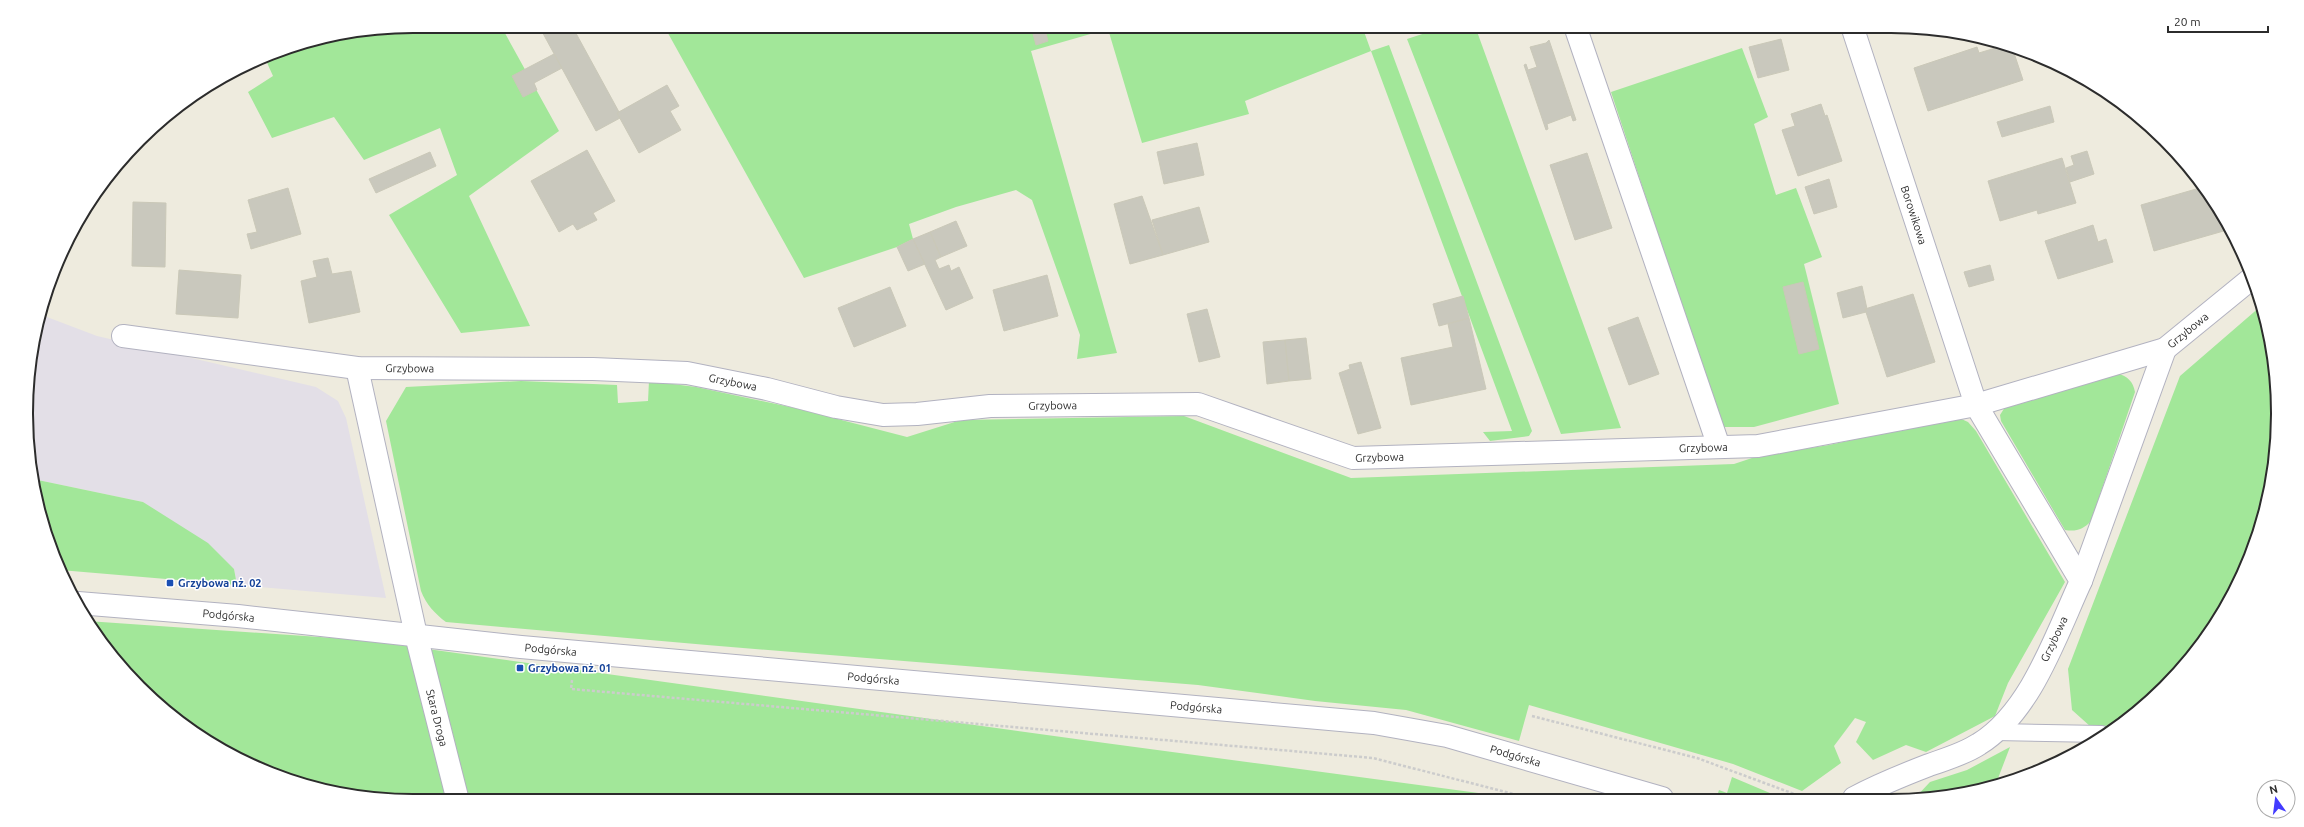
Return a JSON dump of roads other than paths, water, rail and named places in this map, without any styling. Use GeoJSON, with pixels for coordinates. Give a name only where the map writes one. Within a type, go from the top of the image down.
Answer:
{"type":"FeatureCollection","features":[{"type":"Feature","properties":{"kind":"street"},"geometry":{"type":"LineString","coordinates":[[1577,33],[1719,447]]}},
{"type":"Feature","properties":{"kind":"street","name":"Borowikowa"},"geometry":{"type":"LineString","coordinates":[[1854,33],[1976,405]]}},
{"type":"Feature","properties":{"kind":"street","name":"Grzybowa"},"geometry":{"type":"LineString","coordinates":[[122,336],[357,368],[593,369],[687,373],[767,388],[836,406],[883,415],[917,414],[990,406],[1198,404],[1352,458],[1758,446],[1976,405],[2166,349],[2247,282]]}},
{"type":"Feature","properties":{"kind":"street","name":"Grzybowa"},"geometry":{"type":"LineString","coordinates":[[1861,794],[1885,781],[1979,745],[1996,732],[2015,711],[2029,690],[2081,581],[2166,349]]}},
{"type":"Feature","properties":{"kind":"street","name":"Stara Droga"},"geometry":{"type":"LineString","coordinates":[[357,368],[416,635],[456,794]]}},
{"type":"Feature","properties":{"kind":"street"},"geometry":{"type":"LineString","coordinates":[[1976,405],[2081,581]]}},
{"type":"Feature","properties":{"kind":"street","name":"Podgórska"},"geometry":{"type":"LineString","coordinates":[[84,603],[238,616],[529,647],[1374,722],[1446,736],[1648,794]]}},
{"type":"Feature","properties":{"kind":"lane"},"geometry":{"type":"LineString","coordinates":[[1996,732],[2096,734]]}},
{"type":"Feature","properties":{"kind":"place","name":"Grzybowa nż. 02"},"geometry":{"type":"Point","coordinates":[170,583]}},
{"type":"Feature","properties":{"kind":"place","name":"Grzybowa nż. 01"},"geometry":{"type":"Point","coordinates":[520,668]}}]}
